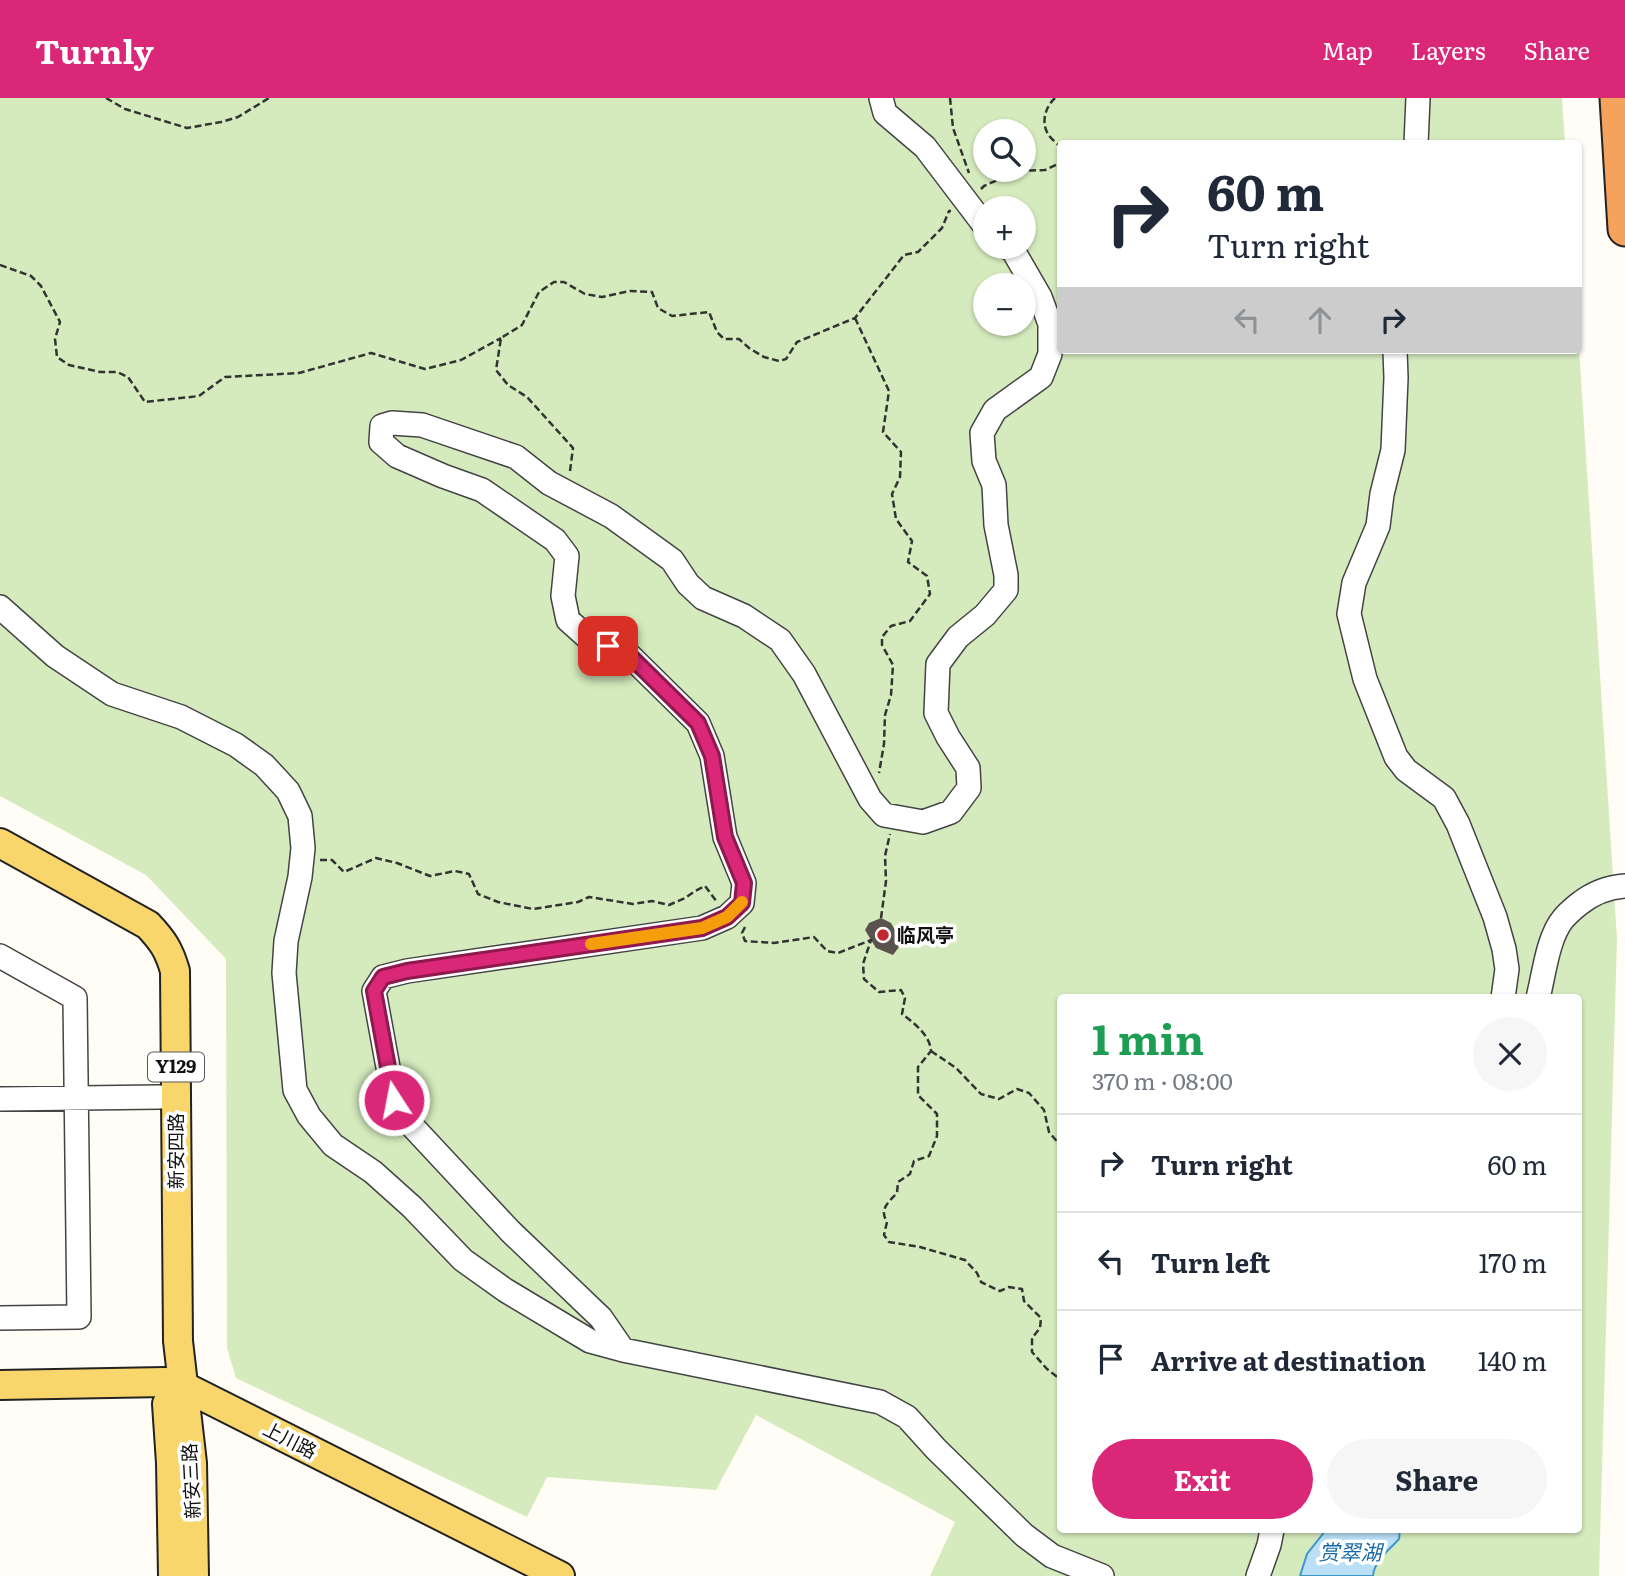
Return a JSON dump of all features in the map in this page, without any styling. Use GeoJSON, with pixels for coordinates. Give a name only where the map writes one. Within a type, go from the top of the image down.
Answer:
{"type":"FeatureCollection","features":[{"type":"Feature","properties":{"kind":"highway"},"geometry":{"type":"LineString","coordinates":[[1618,98],[1625,229]]}},
{"type":"Feature","properties":{"kind":"main road","name":"新安四路"},"geometry":{"type":"LineString","coordinates":[[0,844],[148,925],[170,954],[175,971],[178,1340],[173,1392]]}},
{"type":"Feature","properties":{"kind":"main road","name":"新安四路"},"geometry":{"type":"LineString","coordinates":[[0,863],[139,939],[155,961],[158,975],[162,1341],[173,1392]]}},
{"type":"Feature","properties":{"kind":"main road","name":"上川路"},"geometry":{"type":"LineString","coordinates":[[0,1385],[173,1392],[560,1576]]}},
{"type":"Feature","properties":{"kind":"main road","name":"上川路"},"geometry":{"type":"LineString","coordinates":[[0,1401],[173,1392],[525,1576]]}},
{"type":"Feature","properties":{"kind":"main road","name":"新安三路"},"geometry":{"type":"LineString","coordinates":[[173,1392],[173,1576]]}},
{"type":"Feature","properties":{"kind":"main road","name":"新安三路"},"geometry":{"type":"LineString","coordinates":[[173,1392],[192,1463],[194,1576]]}},
{"type":"Feature","properties":{"kind":"street"},"geometry":{"type":"LineString","coordinates":[[881,98],[885,113],[925,147],[973,210]]}},
{"type":"Feature","properties":{"kind":"street"},"geometry":{"type":"LineString","coordinates":[[1416,140],[1419,98]]}},
{"type":"Feature","properties":{"kind":"street"},"geometry":{"type":"LineString","coordinates":[[623,1350],[601,1318],[510,1231],[414,1128],[394,1100],[374,991],[383,977],[407,971],[702,928],[727,917],[742,903],[744,883],[725,837],[712,756],[698,723],[628,654],[587,637],[568,620],[563,596],[567,556],[555,540],[482,490],[397,456],[381,442],[382,426],[392,423],[422,425],[516,457],[549,483],[611,516],[672,560],[688,584],[703,597],[744,615],[780,640],[804,674],[877,807],[923,822],[951,812],[969,788],[968,768],[936,712],[938,664],[958,637],[985,615],[1006,590],[1006,576],[996,525],[994,485],[984,461],[982,433],[995,410],[1041,377],[1050,354],[1050,324],[1040,297],[1018,259]]}},
{"type":"Feature","properties":{"kind":"street"},"geometry":{"type":"LineString","coordinates":[[1395,354],[1393,450],[1382,494],[1378,526],[1353,583],[1349,614],[1365,679],[1396,757],[1406,770],[1444,798],[1458,824],[1495,917],[1504,949],[1507,970],[1504,994]]}},
{"type":"Feature","properties":{"kind":"street"},"geometry":{"type":"LineString","coordinates":[[0,607],[55,656],[112,694],[181,717],[236,745],[264,765],[288,791],[299,817],[303,848],[300,877],[286,941],[284,972],[295,1090],[309,1116],[333,1145],[373,1172],[412,1207],[463,1260],[505,1290],[590,1340],[623,1350],[880,1402],[906,1418],[1024,1535],[1052,1556],[1102,1576]]}},
{"type":"Feature","properties":{"kind":"street"},"geometry":{"type":"LineString","coordinates":[[1539,994],[1551,946],[1562,920],[1597,892],[1625,886]]}},
{"type":"Feature","properties":{"kind":"street"},"geometry":{"type":"LineString","coordinates":[[0,956],[75,998],[79,1317],[0,1318]]}},
{"type":"Feature","properties":{"kind":"street"},"geometry":{"type":"LineString","coordinates":[[0,1099],[160,1097]]}},
{"type":"Feature","properties":{"kind":"street"},"geometry":{"type":"LineString","coordinates":[[1258,1576],[1271,1533]]}},
{"type":"Feature","properties":{"kind":"path"},"geometry":{"type":"LineString","coordinates":[[106,98],[125,109],[187,128],[238,117],[269,98]]}},
{"type":"Feature","properties":{"kind":"path"},"geometry":{"type":"LineString","coordinates":[[950,98],[953,128],[969,171],[968,204]]}},
{"type":"Feature","properties":{"kind":"path"},"geometry":{"type":"LineString","coordinates":[[1055,98],[1050,102],[1044,117],[1048,134],[1057,144]]}},
{"type":"Feature","properties":{"kind":"path"},"geometry":{"type":"LineString","coordinates":[[0,265],[31,276],[40,286],[60,322],[55,339],[57,357],[69,365],[100,372],[117,372],[128,377],[145,402],[199,396],[225,377],[299,373],[371,353],[425,369],[461,360],[522,325],[539,292],[554,282],[564,282],[585,294],[602,297],[652,292],[658,308],[672,316],[709,312],[717,332],[724,339],[740,338],[749,348],[764,357],[779,361],[786,359],[797,342],[855,318],[904,256],[918,252],[942,228],[949,211],[968,204],[984,186],[1018,171],[1045,170],[1057,164]]}},
{"type":"Feature","properties":{"kind":"path"},"geometry":{"type":"LineString","coordinates":[[855,318],[889,391],[883,432],[901,452],[900,477],[892,494],[897,519],[912,541],[908,562],[927,576],[930,594],[909,621],[891,626],[882,637],[882,645],[893,665],[891,695],[885,715],[877,807],[890,835],[885,856],[886,881],[881,918]]}},
{"type":"Feature","properties":{"kind":"path"},"geometry":{"type":"LineString","coordinates":[[501,338],[496,370],[508,385],[527,397],[573,447],[570,472],[549,483]]}},
{"type":"Feature","properties":{"kind":"path"},"geometry":{"type":"LineString","coordinates":[[302,860],[332,860],[344,872],[376,858],[430,876],[455,871],[469,874],[478,894],[498,902],[533,909],[578,902],[589,897],[633,904],[652,901],[669,905],[705,886],[722,909],[750,908],[753,914],[747,920],[742,933],[745,941],[774,943],[814,937],[827,951],[838,953],[871,940],[863,964],[864,979],[878,992],[901,990],[905,998],[902,1014],[915,1024],[930,1044],[931,1051],[918,1067],[918,1095],[937,1115],[937,1136],[929,1156],[914,1161],[910,1174],[898,1182],[897,1193],[884,1207],[883,1216],[887,1222],[884,1235],[889,1242],[920,1247],[965,1260],[981,1282],[1000,1292],[1009,1287],[1022,1289],[1024,1301],[1041,1318],[1041,1328],[1031,1338],[1032,1352],[1057,1377]]}},
{"type":"Feature","properties":{"kind":"path"},"geometry":{"type":"LineString","coordinates":[[931,1051],[956,1068],[981,1094],[999,1099],[1017,1089],[1029,1093],[1044,1110],[1049,1132],[1057,1141]]}},
{"type":"Feature","properties":{"kind":"green space"},"geometry":{"type":"Polygon","coordinates":[[[0,98],[1562,98],[1565,140],[1057,140],[1057,354],[1579,354],[1617,939],[1599,1576],[930,1576],[955,1522],[756,1415],[716,1490],[547,1477],[527,1517],[236,1378],[227,1348],[226,959],[146,875],[0,796],[0,98]]]}},
{"type":"Feature","properties":{"kind":"water","name":"赏翠湖"},"geometry":{"type":"Polygon","coordinates":[[[1324,1533],[1400,1533],[1399,1539],[1379,1561],[1373,1576],[1300,1576],[1307,1554],[1324,1533]]]}},
{"type":"Feature","properties":{"kind":"building","name":"临风亭"},"geometry":{"type":"Polygon","coordinates":[[[881,918],[891,923],[902,943],[893,955],[876,948],[865,930],[869,923],[881,918]]]}},
{"type":"Feature","properties":{"kind":"slow traffic"},"geometry":{"type":"LineString","coordinates":[[591,944],[702,928],[727,917],[742,902]]}},
{"type":"Feature","properties":{"kind":"place","name":"临风亭"},"geometry":{"type":"Point","coordinates":[883,935]}},
{"type":"Feature","properties":{"kind":"route"},"geometry":{"type":"LineString","coordinates":[[394,1100],[374,991],[383,977],[407,971],[702,928],[727,917],[742,903],[744,883],[725,837],[712,756],[698,723],[628,654],[608,646]]}}]}
